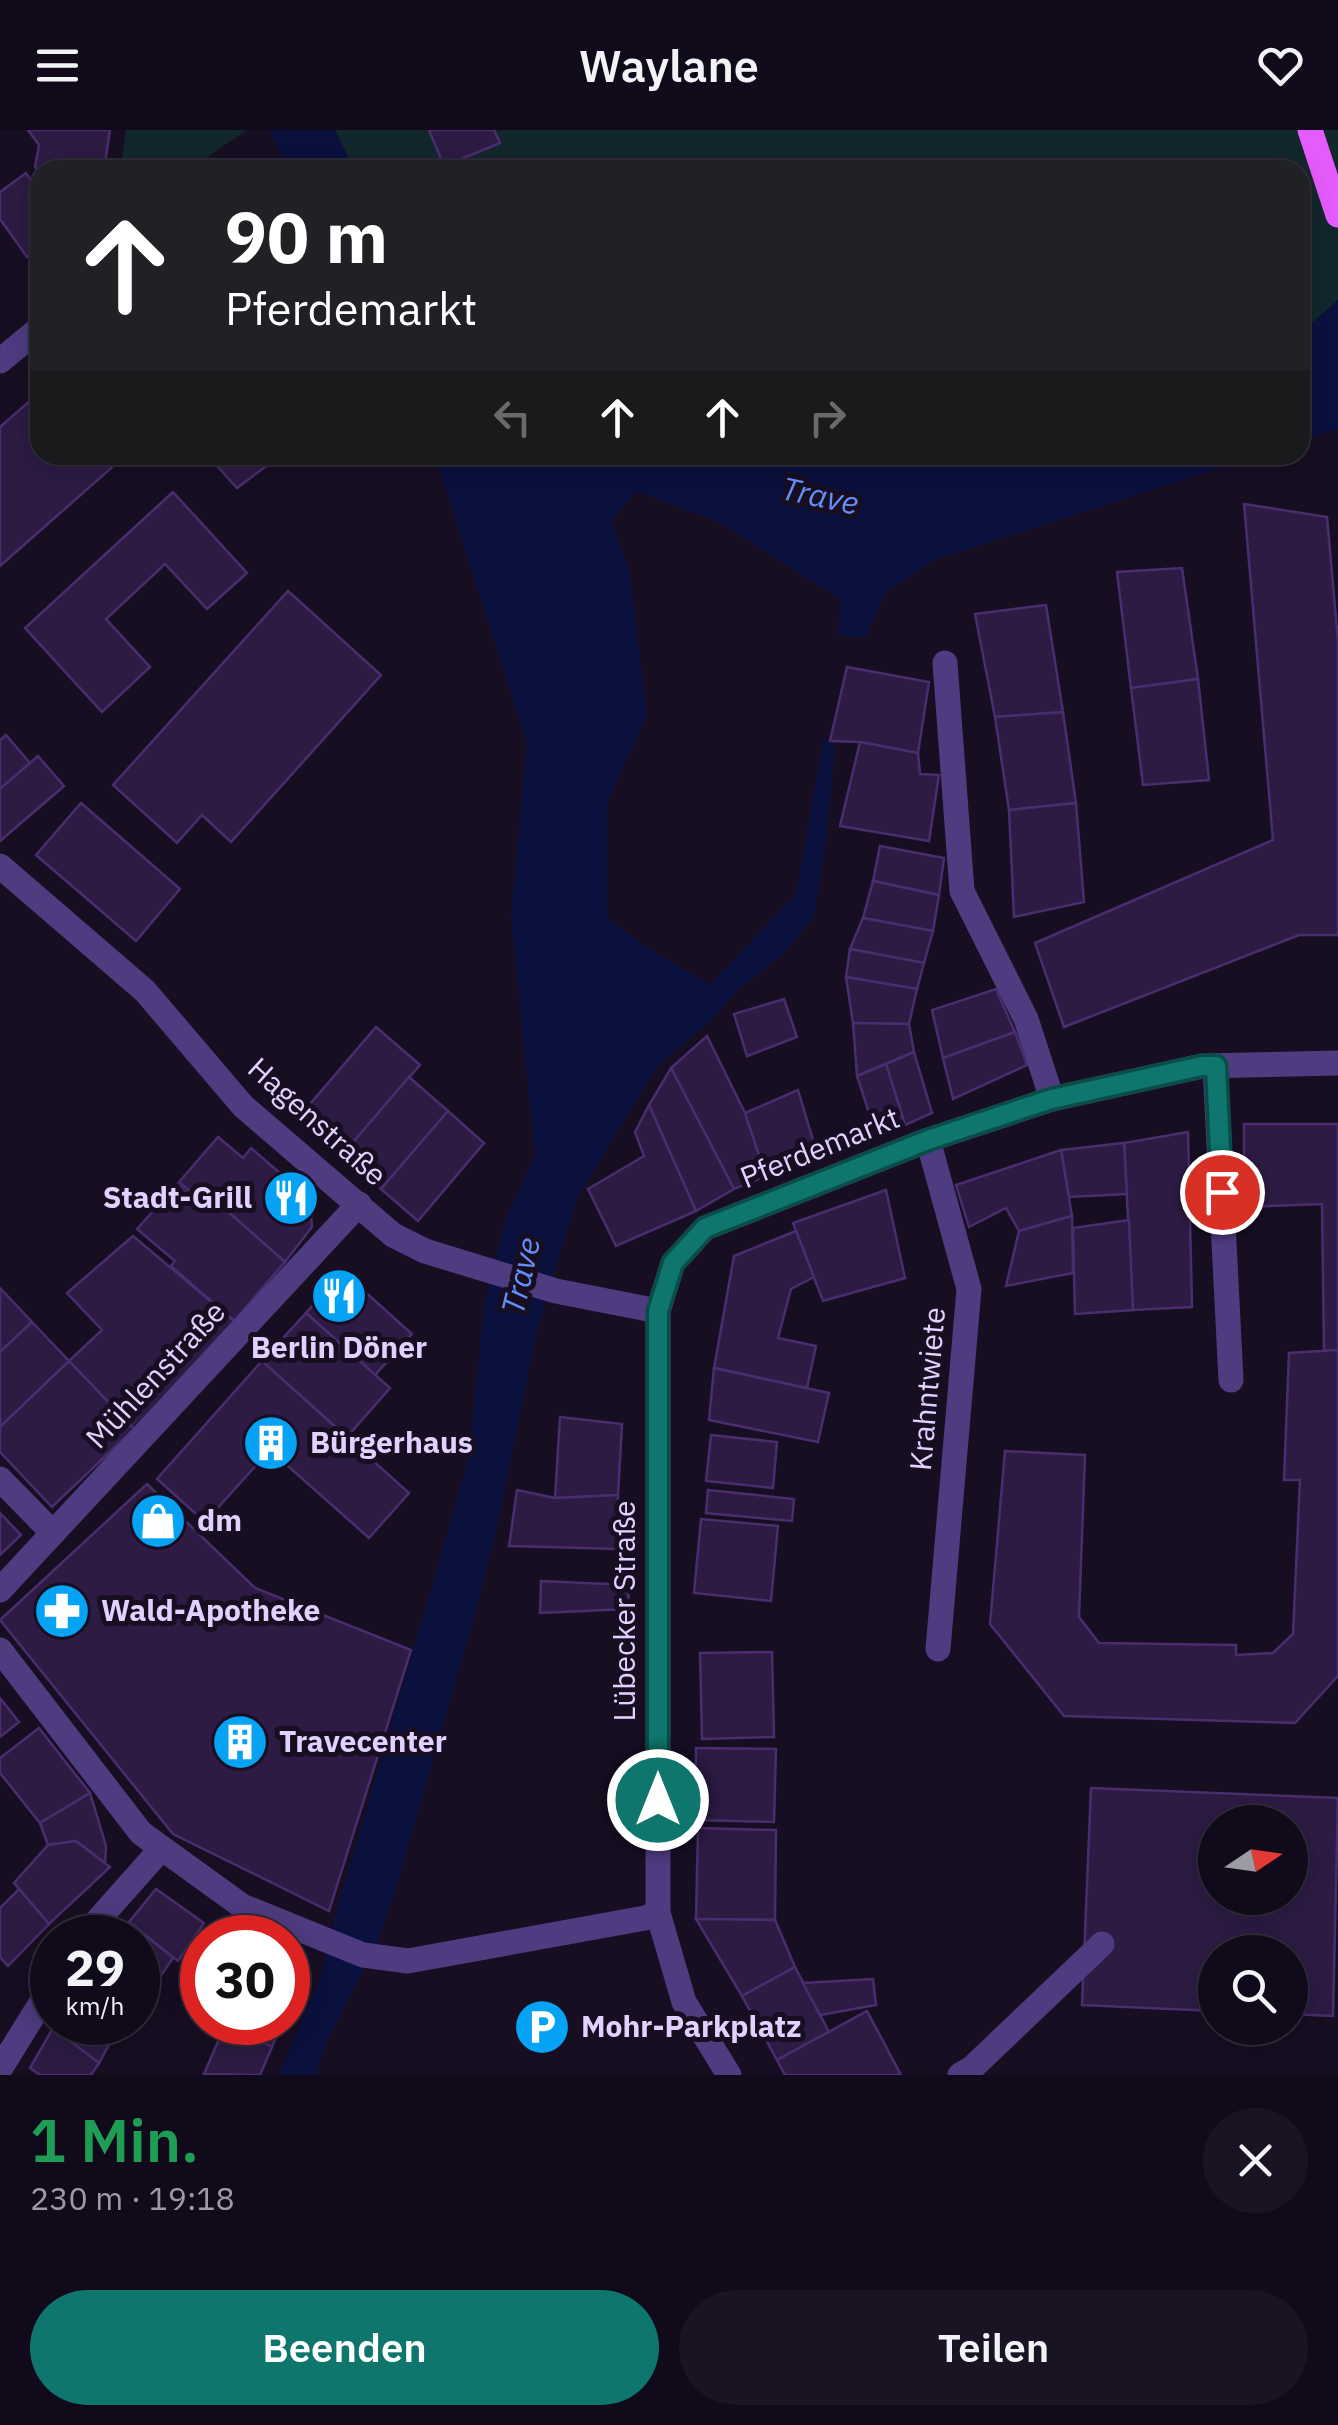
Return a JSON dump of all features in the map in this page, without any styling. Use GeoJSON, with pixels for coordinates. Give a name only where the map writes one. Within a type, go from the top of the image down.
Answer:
{"type":"FeatureCollection","features":[{"type":"Feature","properties":{"kind":"main road"},"geometry":{"type":"LineString","coordinates":[[1310,130],[1338,215]]}},
{"type":"Feature","properties":{"kind":"street"},"geometry":{"type":"LineString","coordinates":[[0,360],[30,336]]}},
{"type":"Feature","properties":{"kind":"street"},"geometry":{"type":"LineString","coordinates":[[945,664],[962,891],[1026,1019],[1052,1099]]}},
{"type":"Feature","properties":{"kind":"street","name":"Hagenstraße"},"geometry":{"type":"LineString","coordinates":[[0,866],[144,991],[244,1106],[392,1235],[425,1251],[556,1292],[658,1311]]}},
{"type":"Feature","properties":{"kind":"street","name":"Pferdemarkt"},"geometry":{"type":"LineString","coordinates":[[658,1311],[673,1263],[705,1228],[928,1140],[1052,1099],[1184,1070],[1338,1063]]}},
{"type":"Feature","properties":{"kind":"street"},"geometry":{"type":"LineString","coordinates":[[1216,1066],[1231,1380]]}},
{"type":"Feature","properties":{"kind":"street","name":"Krahntwiete"},"geometry":{"type":"LineString","coordinates":[[928,1140],[969,1289],[938,1649]]}},
{"type":"Feature","properties":{"kind":"street","name":"Mühlenstraße"},"geometry":{"type":"LineString","coordinates":[[0,1590],[360,1204]]}},
{"type":"Feature","properties":{"kind":"street","name":"Lübecker Straße"},"geometry":{"type":"LineString","coordinates":[[658,1311],[658,1912],[684,2002],[729,2075]]}},
{"type":"Feature","properties":{"kind":"street"},"geometry":{"type":"LineString","coordinates":[[0,1479],[53,1532]]}},
{"type":"Feature","properties":{"kind":"street"},"geometry":{"type":"LineString","coordinates":[[0,1650],[141,1834],[242,1906],[302,1930],[363,1954],[408,1961],[645,1918],[658,1912]]}},
{"type":"Feature","properties":{"kind":"street"},"geometry":{"type":"LineString","coordinates":[[102,1915],[161,1849]]}},
{"type":"Feature","properties":{"kind":"street"},"geometry":{"type":"LineString","coordinates":[[960,2075],[1102,1944]]}},
{"type":"Feature","properties":{"kind":"street"},"geometry":{"type":"LineString","coordinates":[[0,2069],[30,2021]]}},
{"type":"Feature","properties":{"kind":"green space"},"geometry":{"type":"Polygon","coordinates":[[[126,130],[247,130],[203,160],[122,160],[126,130]]]}},
{"type":"Feature","properties":{"kind":"green space"},"geometry":{"type":"Polygon","coordinates":[[[335,130],[1338,130],[1338,300],[1310,323],[1310,160],[349,160],[335,130]]]}},
{"type":"Feature","properties":{"kind":"water"},"geometry":{"type":"Polygon","coordinates":[[[269,130],[335,130],[349,160],[284,160],[269,130]]]}},
{"type":"Feature","properties":{"kind":"water"},"geometry":{"type":"Polygon","coordinates":[[[1338,300],[1338,428],[1310,438],[1310,323],[1338,300]]]}},
{"type":"Feature","properties":{"kind":"water","name":"Trave"},"geometry":{"type":"Polygon","coordinates":[[[437,465],[1230,465],[934,560],[886,592],[865,638],[838,635],[841,600],[719,522],[637,491],[611,521],[629,570],[647,715],[607,803],[607,918],[643,945],[710,985],[796,894],[824,737],[835,747],[814,916],[784,953],[656,1068],[576,1200],[536,1335],[496,1532],[473,1621],[378,1941],[327,2041],[316,2075],[279,2075],[292,2045],[310,2045],[310,2002],[320,1979],[469,1457],[484,1308],[504,1224],[535,1155],[511,917],[527,743],[437,465]]]}},
{"type":"Feature","properties":{"kind":"building"},"geometry":{"type":"Polygon","coordinates":[[[28,130],[110,130],[106,160],[36,160],[39,145],[28,130]]]}},
{"type":"Feature","properties":{"kind":"building"},"geometry":{"type":"Polygon","coordinates":[[[429,130],[494,130],[500,143],[459,160],[442,160],[429,130]]]}},
{"type":"Feature","properties":{"kind":"building"},"geometry":{"type":"Polygon","coordinates":[[[26,173],[30,179],[27,257],[0,219],[0,192],[26,173]]]}},
{"type":"Feature","properties":{"kind":"building"},"geometry":{"type":"Polygon","coordinates":[[[30,401],[30,465],[115,465],[0,566],[0,427],[30,401]]]}},
{"type":"Feature","properties":{"kind":"building"},"geometry":{"type":"Polygon","coordinates":[[[216,465],[268,465],[237,488],[216,465]]]}},
{"type":"Feature","properties":{"kind":"building"},"geometry":{"type":"Polygon","coordinates":[[[173,492],[247,573],[207,609],[165,564],[106,619],[150,667],[102,712],[25,628],[173,492]]]}},
{"type":"Feature","properties":{"kind":"building"},"geometry":{"type":"Polygon","coordinates":[[[1244,504],[1327,517],[1338,641],[1338,935],[1299,935],[1064,1027],[1035,943],[1273,840],[1244,504]]]}},
{"type":"Feature","properties":{"kind":"building"},"geometry":{"type":"Polygon","coordinates":[[[1182,568],[1198,679],[1131,688],[1117,572],[1182,568]]]}},
{"type":"Feature","properties":{"kind":"building"},"geometry":{"type":"Polygon","coordinates":[[[288,591],[381,675],[231,842],[202,815],[177,843],[113,785],[288,591]]]}},
{"type":"Feature","properties":{"kind":"building"},"geometry":{"type":"Polygon","coordinates":[[[1046,605],[1063,712],[995,717],[975,614],[1046,605]]]}},
{"type":"Feature","properties":{"kind":"building"},"geometry":{"type":"Polygon","coordinates":[[[847,667],[929,682],[918,753],[860,742],[830,741],[847,667]]]}},
{"type":"Feature","properties":{"kind":"building"},"geometry":{"type":"Polygon","coordinates":[[[1198,679],[1209,780],[1143,785],[1131,688],[1198,679]]]}},
{"type":"Feature","properties":{"kind":"building"},"geometry":{"type":"Polygon","coordinates":[[[1063,712],[1076,803],[1009,810],[995,717],[1063,712]]]}},
{"type":"Feature","properties":{"kind":"building"},"geometry":{"type":"Polygon","coordinates":[[[6,735],[30,763],[0,789],[0,740],[6,735]]]}},
{"type":"Feature","properties":{"kind":"building"},"geometry":{"type":"Polygon","coordinates":[[[860,742],[918,753],[920,774],[939,775],[929,841],[840,826],[860,742]]]}},
{"type":"Feature","properties":{"kind":"building"},"geometry":{"type":"Polygon","coordinates":[[[38,756],[64,786],[0,841],[0,789],[38,756]]]}},
{"type":"Feature","properties":{"kind":"building"},"geometry":{"type":"Polygon","coordinates":[[[81,803],[180,889],[136,941],[36,855],[81,803]]]}},
{"type":"Feature","properties":{"kind":"building"},"geometry":{"type":"Polygon","coordinates":[[[1076,803],[1084,902],[1014,917],[1009,810],[1076,803]]]}},
{"type":"Feature","properties":{"kind":"building"},"geometry":{"type":"Polygon","coordinates":[[[880,846],[944,858],[939,895],[873,881],[880,846]]]}},
{"type":"Feature","properties":{"kind":"building"},"geometry":{"type":"Polygon","coordinates":[[[873,881],[939,895],[933,931],[863,918],[873,881]]]}},
{"type":"Feature","properties":{"kind":"building"},"geometry":{"type":"Polygon","coordinates":[[[863,918],[933,931],[924,963],[850,949],[863,918]]]}},
{"type":"Feature","properties":{"kind":"building"},"geometry":{"type":"Polygon","coordinates":[[[850,949],[924,963],[917,989],[846,977],[850,949]]]}},
{"type":"Feature","properties":{"kind":"building"},"geometry":{"type":"Polygon","coordinates":[[[846,977],[917,989],[909,1024],[853,1023],[846,977]]]}},
{"type":"Feature","properties":{"kind":"building"},"geometry":{"type":"Polygon","coordinates":[[[996,989],[1015,1032],[943,1058],[932,1010],[996,989]]]}},
{"type":"Feature","properties":{"kind":"building"},"geometry":{"type":"Polygon","coordinates":[[[784,999],[797,1037],[747,1056],[734,1014],[784,999]]]}},
{"type":"Feature","properties":{"kind":"building"},"geometry":{"type":"Polygon","coordinates":[[[853,1023],[909,1024],[914,1052],[857,1076],[853,1023]]]}},
{"type":"Feature","properties":{"kind":"building"},"geometry":{"type":"Polygon","coordinates":[[[376,1027],[420,1065],[342,1155],[299,1117],[376,1027]]]}},
{"type":"Feature","properties":{"kind":"building"},"geometry":{"type":"Polygon","coordinates":[[[1015,1032],[1027,1065],[953,1099],[943,1058],[1015,1032]]]}},
{"type":"Feature","properties":{"kind":"building"},"geometry":{"type":"Polygon","coordinates":[[[707,1036],[745,1113],[766,1176],[734,1189],[671,1068],[707,1036]]]}},
{"type":"Feature","properties":{"kind":"building"},"geometry":{"type":"Polygon","coordinates":[[[914,1052],[932,1113],[905,1125],[886,1064],[914,1052]]]}},
{"type":"Feature","properties":{"kind":"building"},"geometry":{"type":"Polygon","coordinates":[[[886,1064],[905,1125],[877,1137],[857,1076],[886,1064]]]}},
{"type":"Feature","properties":{"kind":"building"},"geometry":{"type":"Polygon","coordinates":[[[671,1068],[734,1189],[696,1211],[649,1105],[671,1068]]]}},
{"type":"Feature","properties":{"kind":"building"},"geometry":{"type":"Polygon","coordinates":[[[409,1077],[448,1111],[381,1189],[342,1155],[409,1077]]]}},
{"type":"Feature","properties":{"kind":"building"},"geometry":{"type":"Polygon","coordinates":[[[798,1090],[817,1153],[766,1176],[745,1113],[798,1090]]]}},
{"type":"Feature","properties":{"kind":"building"},"geometry":{"type":"Polygon","coordinates":[[[649,1105],[696,1211],[616,1246],[588,1189],[644,1156],[635,1132],[649,1105]]]}},
{"type":"Feature","properties":{"kind":"building"},"geometry":{"type":"Polygon","coordinates":[[[448,1111],[484,1143],[418,1221],[381,1189],[448,1111]]]}},
{"type":"Feature","properties":{"kind":"building"},"geometry":{"type":"Polygon","coordinates":[[[1244,1124],[1338,1124],[1338,1350],[1324,1351],[1322,1204],[1244,1207],[1244,1124]]]}},
{"type":"Feature","properties":{"kind":"building"},"geometry":{"type":"Polygon","coordinates":[[[1188,1132],[1192,1307],[1133,1310],[1124,1143],[1188,1132]]]}},
{"type":"Feature","properties":{"kind":"building"},"geometry":{"type":"Polygon","coordinates":[[[218,1137],[243,1158],[251,1148],[309,1198],[312,1227],[285,1262],[210,1196],[204,1203],[179,1182],[218,1137]]]}},
{"type":"Feature","properties":{"kind":"building"},"geometry":{"type":"Polygon","coordinates":[[[1124,1143],[1127,1194],[1069,1197],[1061,1150],[1124,1143]]]}},
{"type":"Feature","properties":{"kind":"building"},"geometry":{"type":"Polygon","coordinates":[[[1061,1150],[1072,1216],[1019,1231],[1006,1208],[969,1227],[956,1185],[1061,1150]]]}},
{"type":"Feature","properties":{"kind":"building"},"geometry":{"type":"Polygon","coordinates":[[[177,1184],[208,1212],[217,1202],[285,1262],[234,1321],[171,1266],[175,1261],[137,1229],[177,1184]]]}},
{"type":"Feature","properties":{"kind":"building"},"geometry":{"type":"Polygon","coordinates":[[[886,1190],[905,1278],[823,1301],[793,1223],[886,1190]]]}},
{"type":"Feature","properties":{"kind":"building"},"geometry":{"type":"Polygon","coordinates":[[[1072,1216],[1073,1273],[1006,1286],[1019,1231],[1072,1216]]]}},
{"type":"Feature","properties":{"kind":"building"},"geometry":{"type":"Polygon","coordinates":[[[1129,1220],[1133,1310],[1075,1314],[1073,1228],[1129,1220]]]}},
{"type":"Feature","properties":{"kind":"building"},"geometry":{"type":"Polygon","coordinates":[[[796,1231],[814,1277],[791,1289],[778,1338],[816,1346],[807,1388],[714,1368],[734,1256],[796,1231]]]}},
{"type":"Feature","properties":{"kind":"building"},"geometry":{"type":"Polygon","coordinates":[[[133,1236],[234,1321],[134,1429],[69,1361],[102,1330],[67,1293],[133,1236]]]}},
{"type":"Feature","properties":{"kind":"building"},"geometry":{"type":"Polygon","coordinates":[[[343,1272],[412,1334],[375,1375],[306,1313],[343,1272]]]}},
{"type":"Feature","properties":{"kind":"building"},"geometry":{"type":"Polygon","coordinates":[[[0,1288],[32,1322],[0,1352],[0,1288]]]}},
{"type":"Feature","properties":{"kind":"building"},"geometry":{"type":"Polygon","coordinates":[[[306,1313],[390,1388],[347,1437],[262,1361],[306,1313]]]}},
{"type":"Feature","properties":{"kind":"building"},"geometry":{"type":"Polygon","coordinates":[[[32,1322],[69,1361],[0,1427],[0,1352],[32,1322]]]}},
{"type":"Feature","properties":{"kind":"building"},"geometry":{"type":"Polygon","coordinates":[[[1338,1350],[1338,1676],[1295,1723],[1064,1716],[990,1624],[1005,1451],[1085,1455],[1079,1617],[1099,1643],[1236,1645],[1236,1655],[1273,1653],[1293,1634],[1300,1480],[1284,1480],[1289,1353],[1338,1350]]]}},
{"type":"Feature","properties":{"kind":"building"},"geometry":{"type":"Polygon","coordinates":[[[69,1361],[134,1429],[52,1507],[0,1452],[0,1427],[69,1361]]]}},
{"type":"Feature","properties":{"kind":"building","name":"Bürgerhaus"},"geometry":{"type":"Polygon","coordinates":[[[262,1361],[409,1493],[369,1538],[270,1450],[205,1522],[157,1479],[262,1361]]]}},
{"type":"Feature","properties":{"kind":"building"},"geometry":{"type":"Polygon","coordinates":[[[714,1368],[829,1393],[818,1442],[709,1420],[714,1368]]]}},
{"type":"Feature","properties":{"kind":"building"},"geometry":{"type":"Polygon","coordinates":[[[560,1417],[622,1424],[618,1495],[555,1498],[560,1417]]]}},
{"type":"Feature","properties":{"kind":"building"},"geometry":{"type":"Polygon","coordinates":[[[711,1435],[777,1442],[773,1488],[706,1481],[711,1435]]]}},
{"type":"Feature","properties":{"kind":"building","name":"Travecenter"},"geometry":{"type":"Polygon","coordinates":[[[147,1484],[255,1588],[411,1650],[329,1911],[173,1834],[0,1620],[147,1484]]]}},
{"type":"Feature","properties":{"kind":"building"},"geometry":{"type":"Polygon","coordinates":[[[517,1490],[555,1498],[618,1495],[617,1549],[509,1546],[517,1490]]]}},
{"type":"Feature","properties":{"kind":"building"},"geometry":{"type":"Polygon","coordinates":[[[708,1490],[794,1499],[792,1521],[706,1513],[708,1490]]]}},
{"type":"Feature","properties":{"kind":"building"},"geometry":{"type":"Polygon","coordinates":[[[0,1513],[21,1535],[0,1555],[0,1513]]]}},
{"type":"Feature","properties":{"kind":"building"},"geometry":{"type":"Polygon","coordinates":[[[701,1519],[778,1526],[771,1601],[694,1593],[701,1519]]]}},
{"type":"Feature","properties":{"kind":"building"},"geometry":{"type":"Polygon","coordinates":[[[541,1581],[629,1585],[628,1609],[540,1613],[541,1581]]]}},
{"type":"Feature","properties":{"kind":"building"},"geometry":{"type":"Polygon","coordinates":[[[772,1652],[774,1737],[702,1739],[700,1653],[772,1652]]]}},
{"type":"Feature","properties":{"kind":"building"},"geometry":{"type":"Polygon","coordinates":[[[0,1698],[19,1722],[0,1737],[0,1698]]]}},
{"type":"Feature","properties":{"kind":"building"},"geometry":{"type":"Polygon","coordinates":[[[39,1728],[90,1793],[40,1823],[0,1773],[0,1758],[39,1728]]]}},
{"type":"Feature","properties":{"kind":"building"},"geometry":{"type":"Polygon","coordinates":[[[696,1748],[776,1749],[774,1822],[695,1820],[696,1748]]]}},
{"type":"Feature","properties":{"kind":"building"},"geometry":{"type":"Polygon","coordinates":[[[1091,1788],[1338,1798],[1333,2016],[1308,2015],[1308,1935],[1198,1935],[1198,2010],[1082,2005],[1091,1788]]]}},
{"type":"Feature","properties":{"kind":"building"},"geometry":{"type":"Polygon","coordinates":[[[90,1793],[106,1846],[105,1863],[76,1841],[48,1845],[40,1823],[90,1793]]]}},
{"type":"Feature","properties":{"kind":"building"},"geometry":{"type":"Polygon","coordinates":[[[698,1828],[776,1830],[775,1920],[696,1919],[698,1828]]]}},
{"type":"Feature","properties":{"kind":"building"},"geometry":{"type":"Polygon","coordinates":[[[76,1841],[110,1867],[59,1915],[41,1915],[14,1883],[48,1845],[76,1841]]]}},
{"type":"Feature","properties":{"kind":"building"},"geometry":{"type":"Polygon","coordinates":[[[19,1889],[41,1915],[30,1915],[30,1943],[8,1966],[0,1957],[0,1908],[19,1889]]]}},
{"type":"Feature","properties":{"kind":"building"},"geometry":{"type":"Polygon","coordinates":[[[156,1889],[193,1915],[180,1915],[178,1961],[160,1947],[160,1915],[135,1915],[156,1889]]]}},
{"type":"Feature","properties":{"kind":"building"},"geometry":{"type":"Polygon","coordinates":[[[696,1919],[775,1920],[795,1967],[742,1996],[696,1919]]]}},
{"type":"Feature","properties":{"kind":"building"},"geometry":{"type":"Polygon","coordinates":[[[160,1947],[173,1958],[160,1977],[160,1947]]]}},
{"type":"Feature","properties":{"kind":"building"},"geometry":{"type":"Polygon","coordinates":[[[795,1967],[829,2032],[777,2060],[742,1996],[795,1967]]]}},
{"type":"Feature","properties":{"kind":"building"},"geometry":{"type":"Polygon","coordinates":[[[873,1979],[876,2005],[820,2015],[803,1983],[873,1979]]]}},
{"type":"Feature","properties":{"kind":"building"},"geometry":{"type":"Polygon","coordinates":[[[867,2011],[901,2075],[785,2075],[777,2060],[867,2011]]]}},
{"type":"Feature","properties":{"kind":"building"},"geometry":{"type":"Polygon","coordinates":[[[43,2045],[75,2045],[99,2063],[91,2075],[40,2075],[30,2068],[43,2045]]]}},
{"type":"Feature","properties":{"kind":"building"},"geometry":{"type":"Polygon","coordinates":[[[75,2045],[109,2045],[99,2063],[75,2045]]]}},
{"type":"Feature","properties":{"kind":"building"},"geometry":{"type":"Polygon","coordinates":[[[217,2045],[272,2047],[260,2075],[204,2074],[217,2045]]]}},
{"type":"Feature","properties":{"kind":"place","name":"Stadt-Grill"},"geometry":{"type":"Point","coordinates":[291,1198]}},
{"type":"Feature","properties":{"kind":"place","name":"Berlin Döner"},"geometry":{"type":"Point","coordinates":[339,1296]}},
{"type":"Feature","properties":{"kind":"place","name":"Bürgerhaus"},"geometry":{"type":"Point","coordinates":[271,1443]}},
{"type":"Feature","properties":{"kind":"place","name":"dm"},"geometry":{"type":"Point","coordinates":[158,1521]}},
{"type":"Feature","properties":{"kind":"place","name":"Wald-Apotheke"},"geometry":{"type":"Point","coordinates":[62,1611]}},
{"type":"Feature","properties":{"kind":"place","name":"Travecenter"},"geometry":{"type":"Point","coordinates":[240,1742]}},
{"type":"Feature","properties":{"kind":"place","name":"Mohr-Parkplatz"},"geometry":{"type":"Point","coordinates":[542,2027]}},
{"type":"Feature","properties":{"kind":"route"},"geometry":{"type":"LineString","coordinates":[[658,1800],[658,1311],[673,1263],[705,1228],[928,1140],[1052,1099],[1202,1066],[1216,1066],[1222,1192]]}}]}
